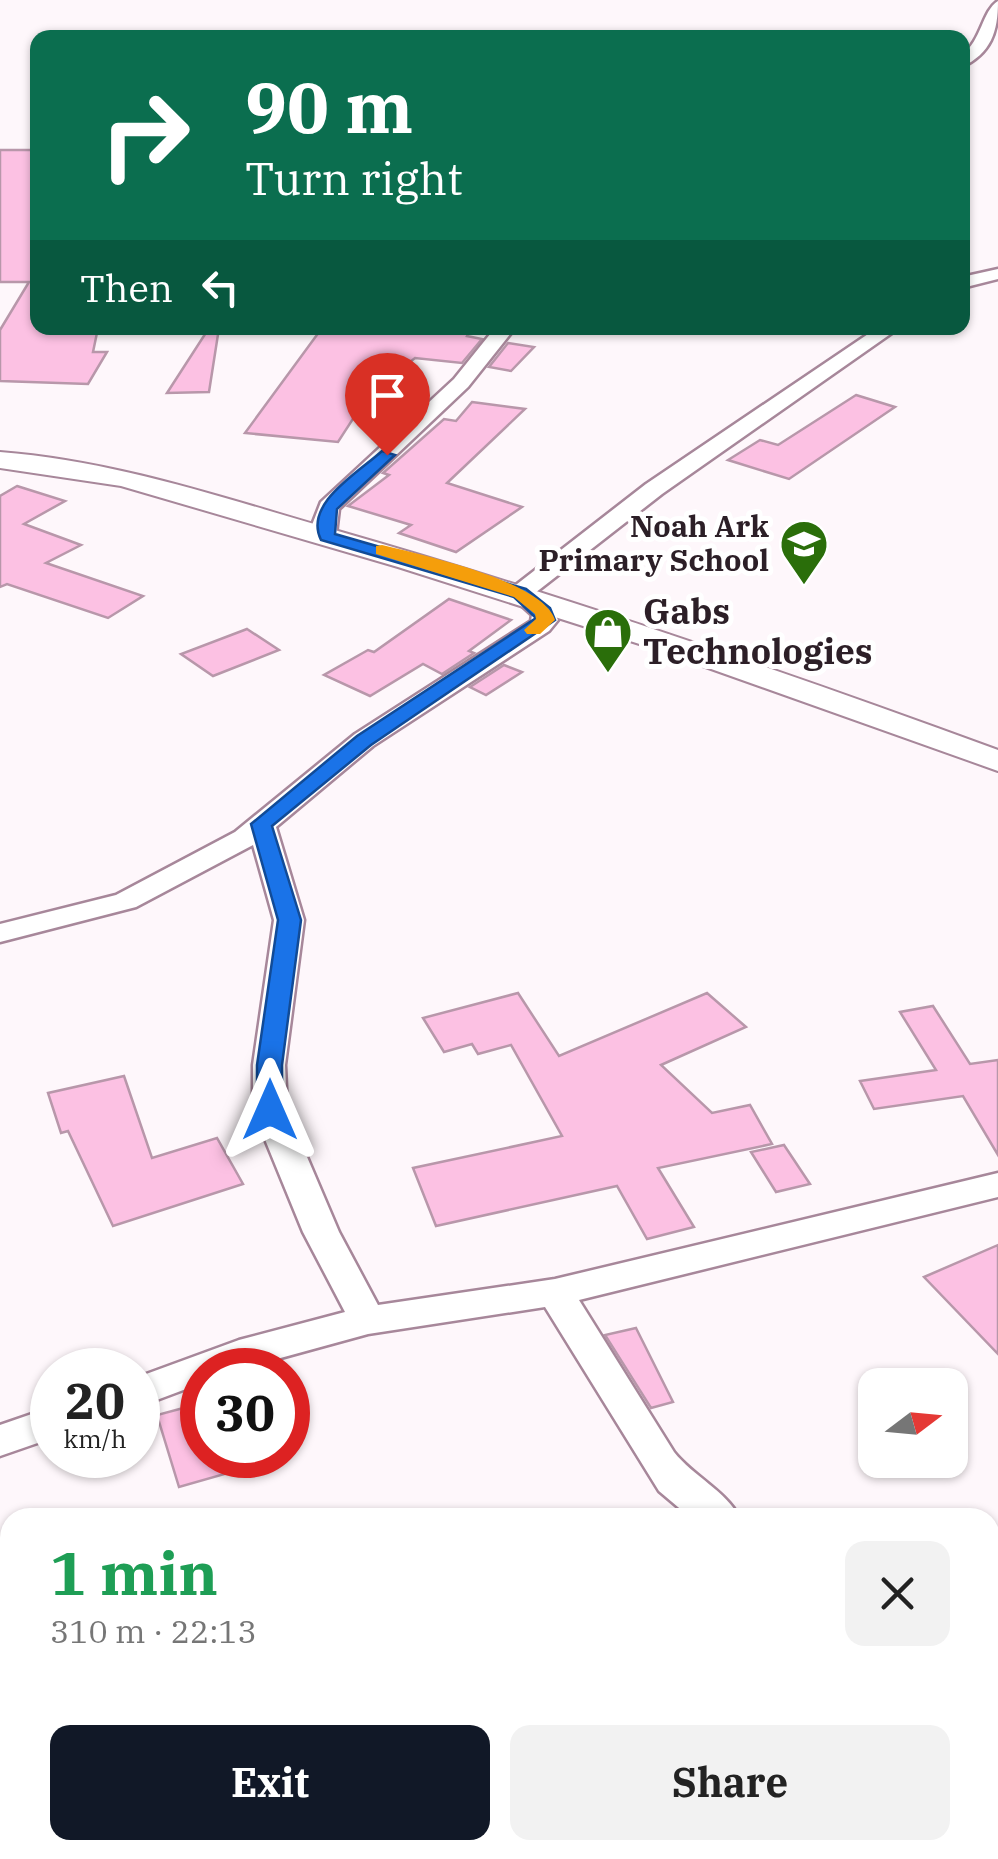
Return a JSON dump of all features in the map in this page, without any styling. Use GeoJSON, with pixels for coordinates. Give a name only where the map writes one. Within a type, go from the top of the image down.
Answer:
{"type":"FeatureCollection","features":[{"type":"Feature","properties":{"kind":"street"},"geometry":{"type":"LineString","coordinates":[[970,58],[980,52],[998,5]]}},
{"type":"Feature","properties":{"kind":"street"},"geometry":{"type":"LineString","coordinates":[[970,278],[998,274]]}},
{"type":"Feature","properties":{"kind":"street"},"geometry":{"type":"LineString","coordinates":[[327,537],[324,525],[330,507],[461,382],[499,335]]}},
{"type":"Feature","properties":{"kind":"street"},"geometry":{"type":"LineString","coordinates":[[520,593],[654,488],[880,335]]}},
{"type":"Feature","properties":{"kind":"street"},"geometry":{"type":"LineString","coordinates":[[0,460],[42,462],[190,496],[520,593],[998,760]]}},
{"type":"Feature","properties":{"kind":"street"},"geometry":{"type":"LineString","coordinates":[[0,933],[126,901],[245,838],[364,740],[540,626],[546,620],[543,612],[520,593]]}},
{"type":"Feature","properties":{"kind":"street"},"geometry":{"type":"LineString","coordinates":[[261,824],[289,920],[273,1030],[270,1110],[321,1232],[368,1320]]}},
{"type":"Feature","properties":{"kind":"street"},"geometry":{"type":"LineString","coordinates":[[160,1384],[238,1354],[368,1320],[555,1292],[998,1185]]}},
{"type":"Feature","properties":{"kind":"street"},"geometry":{"type":"LineString","coordinates":[[555,1292],[660,1463],[673,1480],[708,1508]]}},
{"type":"Feature","properties":{"kind":"street"},"geometry":{"type":"LineString","coordinates":[[0,1441],[30,1430]]}},
{"type":"Feature","properties":{"kind":"building"},"geometry":{"type":"Polygon","coordinates":[[[0,150],[30,150],[30,335],[97,335],[93,352],[107,352],[88,384],[0,381],[0,330],[29,282],[0,282],[0,150]]]}},
{"type":"Feature","properties":{"kind":"building"},"geometry":{"type":"Polygon","coordinates":[[[204,335],[218,335],[209,392],[167,393],[204,335]]]}},
{"type":"Feature","properties":{"kind":"building"},"geometry":{"type":"Polygon","coordinates":[[[317,335],[468,335],[482,339],[462,363],[415,358],[369,394],[338,442],[245,433],[317,335]]]}},
{"type":"Feature","properties":{"kind":"building"},"geometry":{"type":"Polygon","coordinates":[[[508,343],[534,347],[511,371],[489,367],[508,343]]]}},
{"type":"Feature","properties":{"kind":"building"},"geometry":{"type":"Polygon","coordinates":[[[856,395],[895,407],[789,479],[728,460],[760,440],[778,445],[856,395]]]}},
{"type":"Feature","properties":{"kind":"building"},"geometry":{"type":"Polygon","coordinates":[[[472,402],[525,409],[447,483],[522,507],[456,552],[399,533],[411,525],[348,506],[389,475],[383,473],[444,419],[456,421],[472,402]]]}},
{"type":"Feature","properties":{"kind":"building"},"geometry":{"type":"Polygon","coordinates":[[[17,486],[65,501],[24,524],[81,545],[46,563],[143,596],[108,618],[7,584],[0,587],[0,496],[17,486]]]}},
{"type":"Feature","properties":{"kind":"building"},"geometry":{"type":"Polygon","coordinates":[[[449,599],[511,620],[469,651],[474,653],[442,674],[423,664],[370,696],[324,675],[368,650],[374,652],[449,599]]]}},
{"type":"Feature","properties":{"kind":"building"},"geometry":{"type":"Polygon","coordinates":[[[247,629],[279,650],[213,676],[181,654],[247,629]]]}},
{"type":"Feature","properties":{"kind":"building"},"geometry":{"type":"Polygon","coordinates":[[[504,665],[522,672],[486,695],[470,687],[504,665]]]}},
{"type":"Feature","properties":{"kind":"building"},"geometry":{"type":"Polygon","coordinates":[[[518,993],[559,1056],[707,993],[746,1027],[661,1065],[712,1113],[750,1105],[772,1144],[658,1168],[694,1227],[647,1239],[617,1186],[436,1226],[413,1168],[562,1136],[511,1045],[478,1054],[472,1044],[444,1052],[423,1018],[518,993]]]}},
{"type":"Feature","properties":{"kind":"building"},"geometry":{"type":"Polygon","coordinates":[[[933,1006],[970,1064],[998,1060],[998,1155],[963,1096],[874,1109],[860,1081],[936,1070],[900,1012],[933,1006]]]}},
{"type":"Feature","properties":{"kind":"building"},"geometry":{"type":"Polygon","coordinates":[[[124,1076],[152,1158],[217,1138],[243,1184],[113,1226],[68,1131],[61,1133],[48,1093],[124,1076]]]}},
{"type":"Feature","properties":{"kind":"building"},"geometry":{"type":"Polygon","coordinates":[[[784,1145],[810,1184],[776,1192],[751,1152],[784,1145]]]}},
{"type":"Feature","properties":{"kind":"building"},"geometry":{"type":"Polygon","coordinates":[[[998,1245],[998,1354],[924,1277],[998,1245]]]}},
{"type":"Feature","properties":{"kind":"building"},"geometry":{"type":"Polygon","coordinates":[[[636,1328],[673,1402],[651,1408],[605,1335],[636,1328]]]}},
{"type":"Feature","properties":{"kind":"building"},"geometry":{"type":"Polygon","coordinates":[[[180,1409],[180,1478],[210,1478],[179,1487],[160,1414],[180,1409]]]}},
{"type":"Feature","properties":{"kind":"slow traffic"},"geometry":{"type":"LineString","coordinates":[[382,550],[520,593],[543,612],[546,620],[534,630]]}},
{"type":"Feature","properties":{"kind":"place","name":"Noah Ark Primary School"},"geometry":{"type":"Point","coordinates":[804,586]}},
{"type":"Feature","properties":{"kind":"place","name":"Gabs Technologies"},"geometry":{"type":"Point","coordinates":[608,674]}},
{"type":"Feature","properties":{"kind":"route"},"geometry":{"type":"LineString","coordinates":[[270,1110],[275,1013],[289,920],[261,824],[364,740],[546,620],[543,612],[520,593],[327,537],[324,515],[387,455]]}}]}
